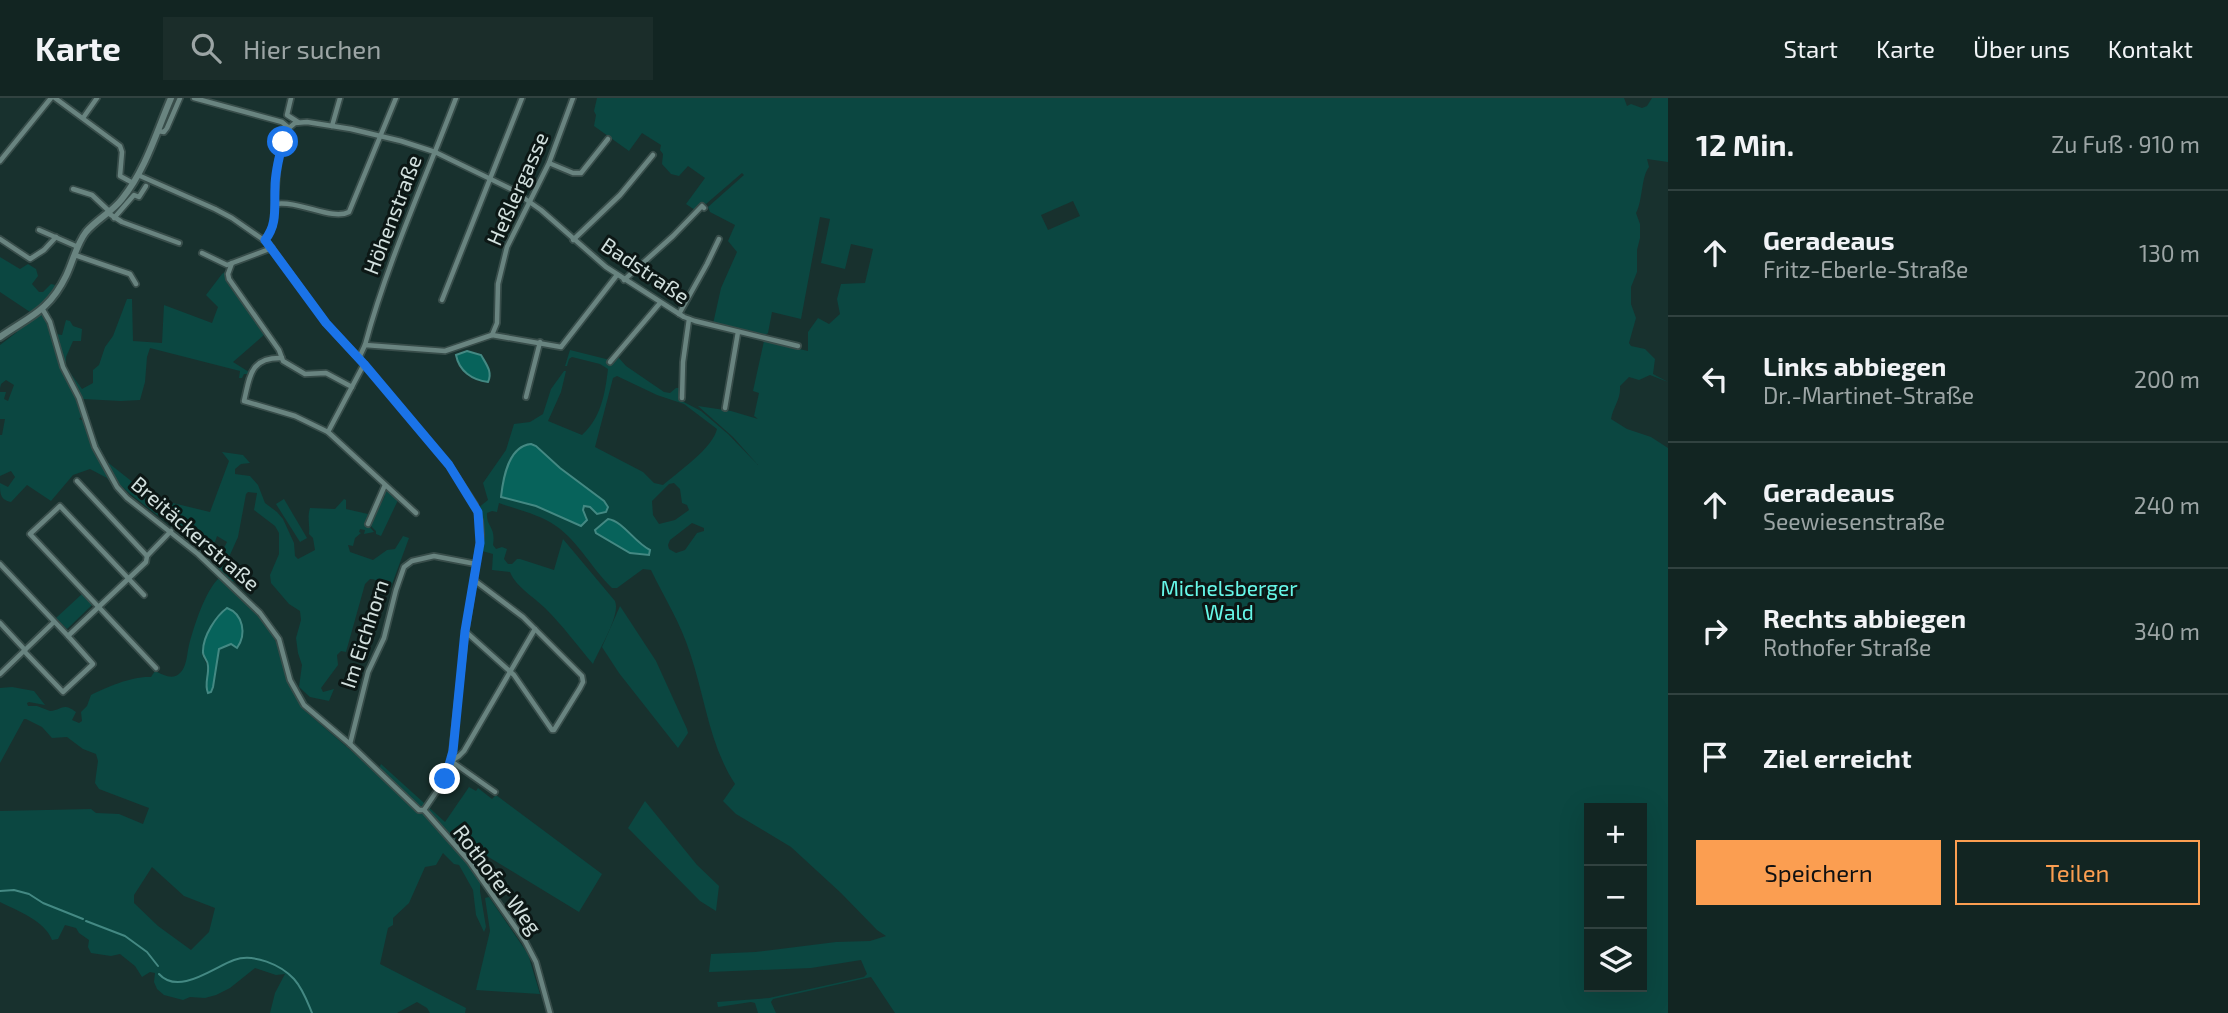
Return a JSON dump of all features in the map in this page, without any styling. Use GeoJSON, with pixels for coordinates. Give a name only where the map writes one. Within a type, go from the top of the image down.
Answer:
{"type":"FeatureCollection","features":[{"type":"Feature","properties":{"kind":"street"},"geometry":{"type":"LineString","coordinates":[[0,161],[53,98],[120,146],[120,176],[133,183]]}},
{"type":"Feature","properties":{"kind":"street"},"geometry":{"type":"LineString","coordinates":[[83,118],[97,98]]}},
{"type":"Feature","properties":{"kind":"street"},"geometry":{"type":"LineString","coordinates":[[110,214],[138,176],[171,98]]}},
{"type":"Feature","properties":{"kind":"street"},"geometry":{"type":"LineString","coordinates":[[158,131],[164,132],[167,128],[180,98]]}},
{"type":"Feature","properties":{"kind":"street"},"geometry":{"type":"LineString","coordinates":[[194,98],[287,126],[298,122]]}},
{"type":"Feature","properties":{"kind":"street"},"geometry":{"type":"LineString","coordinates":[[265,240],[272,230],[278,161],[291,98]]}},
{"type":"Feature","properties":{"kind":"street"},"geometry":{"type":"LineString","coordinates":[[332,125],[340,98]]}},
{"type":"Feature","properties":{"kind":"street"},"geometry":{"type":"LineString","coordinates":[[275,204],[290,203],[339,215],[349,212],[396,98]]}},
{"type":"Feature","properties":{"kind":"street","name":"Höhenstraße"},"geometry":{"type":"LineString","coordinates":[[359,358],[383,282],[456,98]]}},
{"type":"Feature","properties":{"kind":"street"},"geometry":{"type":"LineString","coordinates":[[442,300],[522,98]]}},
{"type":"Feature","properties":{"kind":"street","name":"Heßlergasse"},"geometry":{"type":"LineString","coordinates":[[492,335],[497,323],[498,284],[503,259],[550,163],[573,98]]}},
{"type":"Feature","properties":{"kind":"street"},"geometry":{"type":"LineString","coordinates":[[287,115],[298,122]]}},
{"type":"Feature","properties":{"kind":"street","name":"Badstraße"},"geometry":{"type":"LineString","coordinates":[[298,122],[332,125],[435,152],[531,202],[617,275],[689,320],[798,346]]}},
{"type":"Feature","properties":{"kind":"street"},"geometry":{"type":"LineString","coordinates":[[550,163],[573,173],[581,173],[608,139]]}},
{"type":"Feature","properties":{"kind":"street"},"geometry":{"type":"LineString","coordinates":[[573,240],[620,195],[653,155]]}},
{"type":"Feature","properties":{"kind":"street"},"geometry":{"type":"LineString","coordinates":[[138,176],[215,209],[265,240],[326,323],[359,358],[454,473],[476,507],[481,535],[465,631],[452,761],[445,779],[424,810]]}},
{"type":"Feature","properties":{"kind":"street"},"geometry":{"type":"LineString","coordinates":[[0,337],[44,310],[60,288],[86,232],[134,195],[139,197],[146,186]]}},
{"type":"Feature","properties":{"kind":"street"},"geometry":{"type":"LineString","coordinates":[[73,189],[92,195],[110,214],[179,243]]}},
{"type":"Feature","properties":{"kind":"street"},"geometry":{"type":"LineString","coordinates":[[624,280],[702,206],[704,208]]}},
{"type":"Feature","properties":{"kind":"street"},"geometry":{"type":"LineString","coordinates":[[39,230],[78,247]]}},
{"type":"Feature","properties":{"kind":"street"},"geometry":{"type":"LineString","coordinates":[[0,239],[30,259],[56,237]]}},
{"type":"Feature","properties":{"kind":"street"},"geometry":{"type":"LineString","coordinates":[[678,314],[719,239]]}},
{"type":"Feature","properties":{"kind":"street"},"geometry":{"type":"LineString","coordinates":[[202,253],[225,265],[272,248]]}},
{"type":"Feature","properties":{"kind":"street"},"geometry":{"type":"LineString","coordinates":[[75,255],[130,274],[136,285]]}},
{"type":"Feature","properties":{"kind":"street"},"geometry":{"type":"LineString","coordinates":[[232,263],[229,279],[282,358],[307,375],[326,373],[352,387]]}},
{"type":"Feature","properties":{"kind":"street"},"geometry":{"type":"LineString","coordinates":[[365,345],[445,351],[492,335],[561,347],[617,275]]}},
{"type":"Feature","properties":{"kind":"street"},"geometry":{"type":"LineString","coordinates":[[610,362],[660,303]]}},
{"type":"Feature","properties":{"kind":"street","name":"Breitäckerstraße"},"geometry":{"type":"LineString","coordinates":[[44,310],[63,367],[76,391],[95,447],[110,477],[127,499],[171,531],[265,618],[279,639],[290,680],[304,705],[350,744],[419,810],[424,810]]}},
{"type":"Feature","properties":{"kind":"street"},"geometry":{"type":"LineString","coordinates":[[682,398],[682,371],[689,320]]}},
{"type":"Feature","properties":{"kind":"street"},"geometry":{"type":"LineString","coordinates":[[725,408],[738,332]]}},
{"type":"Feature","properties":{"kind":"street"},"geometry":{"type":"LineString","coordinates":[[526,397],[540,342]]}},
{"type":"Feature","properties":{"kind":"street"},"geometry":{"type":"LineString","coordinates":[[282,358],[261,361],[252,370],[244,401],[295,416],[328,432],[416,513]]}},
{"type":"Feature","properties":{"kind":"street"},"geometry":{"type":"LineString","coordinates":[[328,432],[364,364]]}},
{"type":"Feature","properties":{"kind":"street"},"geometry":{"type":"LineString","coordinates":[[77,481],[147,556]]}},
{"type":"Feature","properties":{"kind":"street"},"geometry":{"type":"LineString","coordinates":[[368,524],[385,485]]}},
{"type":"Feature","properties":{"kind":"street"},"geometry":{"type":"LineString","coordinates":[[144,595],[60,506],[30,534],[156,668]]}},
{"type":"Feature","properties":{"kind":"street"},"geometry":{"type":"LineString","coordinates":[[68,636],[146,562],[147,556],[171,531]]}},
{"type":"Feature","properties":{"kind":"street","name":"Im Eichhorn"},"geometry":{"type":"LineString","coordinates":[[350,744],[369,670],[384,638],[404,567],[412,561],[434,556],[476,564]]}},
{"type":"Feature","properties":{"kind":"street"},"geometry":{"type":"LineString","coordinates":[[0,564],[93,664],[63,692],[0,623]]}},
{"type":"Feature","properties":{"kind":"street"},"geometry":{"type":"LineString","coordinates":[[465,631],[511,671],[552,730],[558,726],[574,700],[583,678],[510,606],[474,580]]}},
{"type":"Feature","properties":{"kind":"street"},"geometry":{"type":"LineString","coordinates":[[0,674],[54,622]]}},
{"type":"Feature","properties":{"kind":"street"},"geometry":{"type":"LineString","coordinates":[[452,761],[464,751],[535,629]]}},
{"type":"Feature","properties":{"kind":"street"},"geometry":{"type":"LineString","coordinates":[[452,761],[495,792]]}},
{"type":"Feature","properties":{"kind":"street","name":"Rothofer Weg"},"geometry":{"type":"LineString","coordinates":[[424,810],[469,862],[526,941],[536,962],[550,1013]]}},
{"type":"Feature","properties":{"kind":"green space","name":"Michelsberger Wald"},"geometry":{"type":"Polygon","coordinates":[[[597,98],[1624,98],[1627,106],[1631,104],[1642,108],[1647,106],[1652,98],[1668,98],[1668,162],[1647,159],[1649,167],[1636,213],[1640,224],[1640,238],[1637,272],[1631,287],[1631,304],[1636,318],[1629,343],[1631,346],[1645,349],[1655,359],[1653,374],[1668,382],[1650,375],[1639,380],[1629,377],[1620,386],[1611,419],[1668,448],[1668,1013],[895,1013],[871,977],[773,999],[771,1002],[776,1013],[758,1013],[755,1003],[751,1002],[718,1007],[717,1002],[769,998],[864,977],[867,974],[861,960],[811,968],[709,972],[711,954],[870,941],[886,936],[791,847],[736,814],[723,801],[735,784],[713,737],[686,642],[651,570],[643,569],[617,588],[612,588],[572,540],[549,522],[499,503],[497,512],[487,513],[493,545],[496,549],[507,549],[504,559],[508,564],[520,559],[554,570],[563,539],[615,601],[615,615],[593,664],[558,622],[521,587],[510,572],[492,570],[493,554],[482,551],[478,508],[488,500],[483,483],[506,450],[514,424],[530,422],[543,414],[551,389],[564,371],[561,392],[548,421],[582,435],[594,421],[603,396],[608,369],[600,364],[572,357],[565,366],[570,350],[614,361],[618,357],[626,366],[664,392],[670,393],[679,388],[680,400],[701,411],[758,465],[733,437],[698,406],[731,411],[758,419],[754,416],[759,393],[753,391],[764,341],[808,351],[808,332],[818,318],[829,324],[840,314],[837,299],[841,284],[865,283],[873,249],[851,244],[845,269],[821,263],[830,219],[820,217],[801,319],[772,312],[768,333],[764,336],[713,324],[721,288],[737,252],[728,241],[735,225],[710,212],[708,207],[744,175],[742,173],[695,210],[686,204],[705,178],[688,166],[679,176],[671,174],[662,164],[661,145],[642,133],[629,151],[594,126],[594,111],[597,98]],[[1073,201],[1041,215],[1048,230],[1080,216],[1073,201]],[[617,376],[613,378],[595,447],[643,472],[654,483],[663,485],[702,452],[717,429],[684,404],[657,395],[617,376]],[[536,446],[510,461],[502,497],[536,506],[581,526],[587,517],[583,511],[584,506],[590,507],[594,512],[608,507],[536,446]],[[674,483],[669,484],[652,501],[653,515],[659,524],[675,520],[689,510],[687,505],[682,503],[680,489],[674,483]],[[607,520],[595,530],[630,553],[649,555],[616,521],[607,520]],[[692,523],[670,540],[669,549],[676,553],[685,550],[704,528],[692,523]]]}},
{"type":"Feature","properties":{"kind":"green space"},"geometry":{"type":"Polygon","coordinates":[[[0,257],[20,269],[28,264],[36,269],[38,276],[32,284],[39,292],[43,292],[51,284],[55,285],[44,309],[44,316],[49,327],[58,334],[62,335],[66,320],[82,329],[81,341],[73,341],[66,357],[66,367],[82,389],[93,383],[93,370],[99,365],[105,347],[113,336],[127,299],[132,299],[133,341],[162,343],[164,305],[212,323],[218,307],[206,295],[226,271],[227,283],[265,334],[233,362],[249,372],[248,374],[239,378],[240,371],[150,348],[140,400],[83,399],[82,416],[79,419],[84,421],[85,425],[89,423],[106,461],[148,497],[210,512],[229,461],[222,452],[243,455],[250,463],[241,464],[235,469],[235,474],[250,476],[258,485],[265,503],[283,519],[298,559],[315,550],[313,538],[309,534],[310,508],[335,509],[344,499],[346,509],[368,514],[366,527],[368,525],[374,532],[364,534],[365,530],[360,529],[361,533],[355,538],[353,546],[348,545],[350,552],[373,560],[387,550],[395,549],[403,536],[409,538],[391,587],[373,579],[365,584],[346,652],[341,651],[337,655],[338,665],[321,688],[323,692],[334,689],[329,701],[310,697],[299,687],[302,665],[296,638],[301,620],[300,611],[289,604],[271,583],[270,575],[279,554],[279,533],[275,526],[254,510],[257,493],[246,494],[238,537],[224,568],[232,578],[252,593],[234,581],[231,582],[214,568],[227,542],[217,536],[215,542],[209,543],[199,533],[180,530],[170,525],[117,482],[111,483],[90,469],[73,475],[51,501],[27,485],[11,502],[3,498],[0,483],[8,487],[15,477],[11,471],[0,476],[0,435],[5,419],[0,419],[0,392],[6,392],[4,399],[8,401],[14,385],[6,380],[0,388],[0,345],[17,332],[14,326],[33,314],[0,292],[0,257]]]}},
{"type":"Feature","properties":{"kind":"green space"},"geometry":{"type":"Polygon","coordinates":[[[385,490],[398,500],[381,536],[376,534],[370,525],[385,496],[385,490]]]}},
{"type":"Feature","properties":{"kind":"green space"},"geometry":{"type":"Polygon","coordinates":[[[284,499],[307,538],[300,542],[276,504],[284,499]]]}},
{"type":"Feature","properties":{"kind":"green space"},"geometry":{"type":"Polygon","coordinates":[[[219,578],[267,625],[278,646],[291,687],[304,710],[377,773],[381,764],[445,822],[469,787],[476,791],[478,788],[492,799],[496,795],[602,874],[579,912],[472,847],[477,860],[466,861],[480,882],[486,927],[484,932],[476,915],[473,890],[459,865],[454,864],[443,853],[436,865],[425,867],[409,903],[393,918],[393,925],[388,928],[380,964],[466,1008],[465,1013],[430,1013],[417,1002],[397,1013],[270,1013],[275,993],[285,974],[276,975],[255,968],[230,988],[216,995],[183,1000],[164,995],[154,982],[155,973],[150,972],[142,977],[135,966],[120,954],[111,956],[91,953],[89,940],[76,928],[65,925],[58,939],[52,940],[37,922],[0,902],[0,811],[91,809],[96,813],[119,814],[143,824],[149,808],[99,789],[95,783],[98,761],[96,754],[83,749],[67,737],[52,738],[42,727],[26,719],[0,763],[0,688],[34,691],[45,705],[29,702],[28,706],[50,711],[68,707],[76,712],[72,720],[79,723],[82,721],[81,712],[87,706],[91,695],[128,680],[151,677],[155,671],[172,677],[178,675],[186,662],[197,619],[219,578]],[[225,608],[210,630],[202,655],[208,667],[206,689],[212,690],[219,649],[231,644],[238,647],[240,641],[242,629],[239,618],[236,613],[225,608]],[[152,867],[134,895],[134,903],[158,926],[191,950],[209,932],[215,908],[184,896],[152,867]]]}},
{"type":"Feature","properties":{"kind":"green space"},"geometry":{"type":"Polygon","coordinates":[[[82,594],[92,605],[67,629],[56,618],[82,594]]]}},
{"type":"Feature","properties":{"kind":"green space"},"geometry":{"type":"Polygon","coordinates":[[[620,606],[656,661],[687,729],[688,733],[678,748],[602,647],[620,606]]]}},
{"type":"Feature","properties":{"kind":"green space"},"geometry":{"type":"Polygon","coordinates":[[[645,801],[697,865],[719,886],[716,911],[700,901],[628,828],[645,801]]]}},
{"type":"Feature","properties":{"kind":"green space"},"geometry":{"type":"Polygon","coordinates":[[[489,897],[528,954],[540,994],[476,990],[490,931],[485,898],[489,897]]]}},
{"type":"Feature","properties":{"kind":"shaded area"},"geometry":{"type":"Polygon","coordinates":[[[467,351],[481,355],[489,371],[488,382],[472,377],[460,366],[456,355],[467,351]]]}},
{"type":"Feature","properties":{"kind":"shaded area"},"geometry":{"type":"Polygon","coordinates":[[[531,444],[604,501],[608,507],[606,512],[597,514],[590,507],[584,506],[587,520],[581,526],[536,506],[501,497],[508,464],[517,451],[531,444]]]}},
{"type":"Feature","properties":{"kind":"shaded area"},"geometry":{"type":"Polygon","coordinates":[[[608,519],[619,524],[650,550],[649,555],[630,553],[596,533],[595,530],[608,519]]]}},
{"type":"Feature","properties":{"kind":"shaded area"},"geometry":{"type":"Polygon","coordinates":[[[227,608],[240,620],[242,637],[237,648],[231,644],[219,649],[213,687],[208,693],[208,666],[203,653],[205,639],[227,608]]]}},
{"type":"Feature","properties":{"kind":"waterway"},"geometry":{"type":"LineString","coordinates":[[0,891],[14,890],[29,894],[43,903],[83,919]]}},
{"type":"Feature","properties":{"kind":"waterway"},"geometry":{"type":"LineString","coordinates":[[86,921],[125,936],[147,952],[158,966]]}},
{"type":"Feature","properties":{"kind":"waterway"},"geometry":{"type":"LineString","coordinates":[[159,974],[167,980],[186,981],[234,960],[258,959],[275,965],[294,979],[312,1013]]}},
{"type":"Feature","properties":{"kind":"route"},"geometry":{"type":"LineString","coordinates":[[283,142],[275,186],[275,216],[272,230],[265,240],[338,338],[364,364],[449,465],[478,512],[481,535],[465,631],[452,761],[445,779]]}}]}
